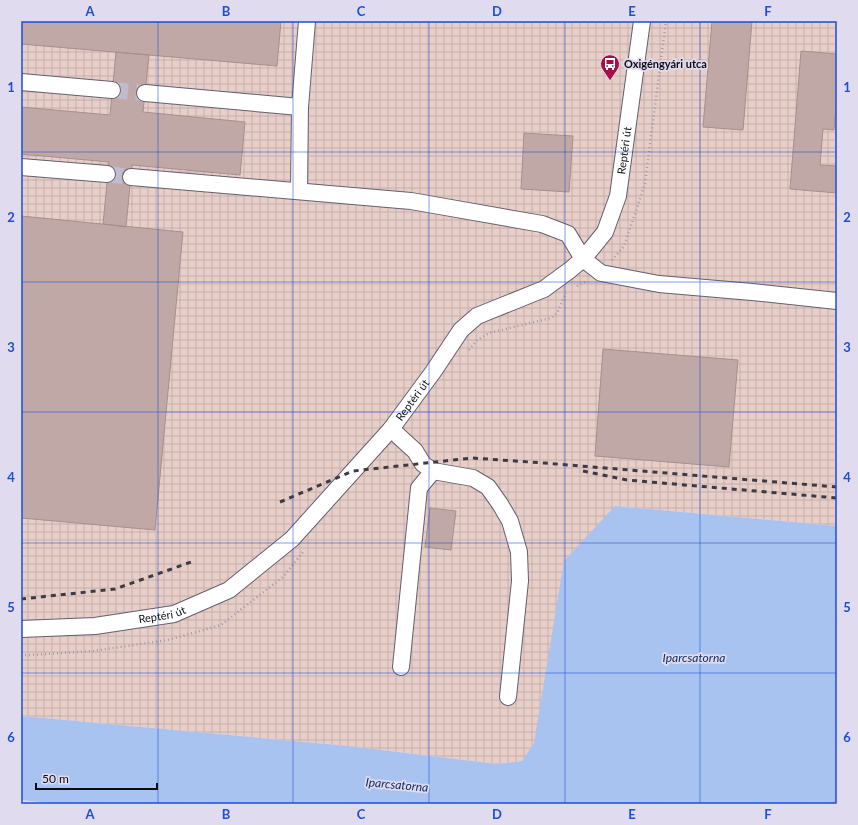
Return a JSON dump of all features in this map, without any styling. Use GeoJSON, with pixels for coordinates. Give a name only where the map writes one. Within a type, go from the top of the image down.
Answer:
{"type":"FeatureCollection","features":[{"type":"Feature","properties":{"kind":"street"},"geometry":{"type":"LineString","coordinates":[[299,191],[300,107],[307,21]]}},
{"type":"Feature","properties":{"kind":"street","name":"Reptéri út"},"geometry":{"type":"LineString","coordinates":[[21,629],[95,626],[174,614],[229,590],[292,539],[390,429],[433,372],[461,330],[477,316],[544,289],[570,270],[583,258],[605,232],[618,196],[642,21]]}},
{"type":"Feature","properties":{"kind":"street"},"geometry":{"type":"LineString","coordinates":[[21,82],[112,90]]}},
{"type":"Feature","properties":{"kind":"street"},"geometry":{"type":"LineString","coordinates":[[145,93],[300,107]]}},
{"type":"Feature","properties":{"kind":"street"},"geometry":{"type":"LineString","coordinates":[[21,167],[108,174]]}},
{"type":"Feature","properties":{"kind":"street"},"geometry":{"type":"LineString","coordinates":[[131,177],[411,201],[542,224],[568,234],[583,258],[601,273],[659,284],[837,301]]}},
{"type":"Feature","properties":{"kind":"street"},"geometry":{"type":"LineString","coordinates":[[390,429],[415,451],[423,464],[433,471],[473,478],[488,488],[510,521],[519,552],[520,581],[508,697]]}},
{"type":"Feature","properties":{"kind":"street"},"geometry":{"type":"LineString","coordinates":[[401,667],[419,488],[433,471]]}},
{"type":"Feature","properties":{"kind":"shaded area"},"geometry":{"type":"Polygon","coordinates":[[[21,21],[837,21],[837,526],[615,506],[534,743],[522,761],[497,764],[348,746],[21,716],[21,21]]]}},
{"type":"Feature","properties":{"kind":"water","name":"Iparcsatorna"},"geometry":{"type":"Polygon","coordinates":[[[615,506],[837,526],[837,804],[60,804],[21,800],[21,716],[348,746],[497,764],[522,761],[534,743],[564,561],[615,506]]]}},
{"type":"Feature","properties":{"kind":"building"},"geometry":{"type":"Polygon","coordinates":[[[21,21],[281,21],[277,66],[21,44],[21,21]]]}},
{"type":"Feature","properties":{"kind":"building"},"geometry":{"type":"Polygon","coordinates":[[[712,21],[752,21],[743,130],[703,127],[712,21]]]}},
{"type":"Feature","properties":{"kind":"building"},"geometry":{"type":"Polygon","coordinates":[[[801,51],[837,54],[837,97],[834,130],[823,129],[820,165],[837,166],[837,193],[790,189],[801,51]]]}},
{"type":"Feature","properties":{"kind":"building"},"geometry":{"type":"Polygon","coordinates":[[[116,52],[149,55],[143,112],[245,122],[240,175],[132,165],[126,227],[103,224],[109,162],[21,154],[21,107],[110,115],[116,52]]]}},
{"type":"Feature","properties":{"kind":"building"},"geometry":{"type":"Polygon","coordinates":[[[524,133],[573,136],[569,192],[521,189],[524,133]]]}},
{"type":"Feature","properties":{"kind":"building"},"geometry":{"type":"Polygon","coordinates":[[[21,216],[183,232],[155,530],[21,518],[21,216]]]}},
{"type":"Feature","properties":{"kind":"building"},"geometry":{"type":"Polygon","coordinates":[[[603,349],[738,360],[729,467],[595,456],[603,349]]]}},
{"type":"Feature","properties":{"kind":"building"},"geometry":{"type":"Polygon","coordinates":[[[430,508],[456,511],[451,550],[425,547],[430,508]]]}},
{"type":"Feature","properties":{"kind":"tunnel"},"geometry":{"type":"LineString","coordinates":[[112,90],[145,93]]}},
{"type":"Feature","properties":{"kind":"tunnel"},"geometry":{"type":"LineString","coordinates":[[107,174],[131,177]]}},
{"type":"Feature","properties":{"kind":"railway"},"geometry":{"type":"LineString","coordinates":[[280,502],[353,471],[472,458],[837,487]]}},
{"type":"Feature","properties":{"kind":"railway"},"geometry":{"type":"LineString","coordinates":[[583,471],[627,480],[837,498]]}},
{"type":"Feature","properties":{"kind":"railway"},"geometry":{"type":"LineString","coordinates":[[21,599],[115,589],[194,561]]}},
{"type":"Feature","properties":{"kind":"place","name":"Oxigéngyári utca"},"geometry":{"type":"Point","coordinates":[610,81]}}]}
